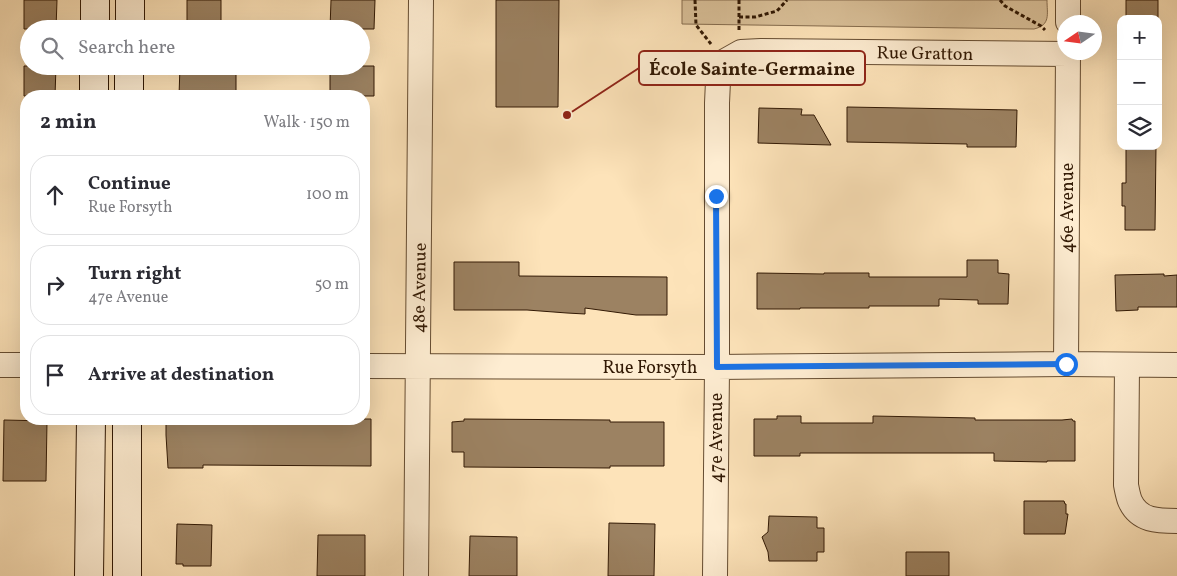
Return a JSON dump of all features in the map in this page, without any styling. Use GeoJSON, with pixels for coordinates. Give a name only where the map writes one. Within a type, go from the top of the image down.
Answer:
{"type":"FeatureCollection","features":[{"type":"Feature","properties":{"kind":"street"},"geometry":{"type":"LineString","coordinates":[[95,0],[95,20]]}},
{"type":"Feature","properties":{"kind":"street"},"geometry":{"type":"LineString","coordinates":[[130,0],[130,20]]}},
{"type":"Feature","properties":{"kind":"street","name":"48e Avenue"},"geometry":{"type":"LineString","coordinates":[[416,576],[421,0]]}},
{"type":"Feature","properties":{"kind":"street"},"geometry":{"type":"LineString","coordinates":[[1068,0],[1068,15]]}},
{"type":"Feature","properties":{"kind":"street","name":"Rue Gratton"},"geometry":{"type":"LineString","coordinates":[[731,57],[741,52],[761,51],[1057,53]]}},
{"type":"Feature","properties":{"kind":"street","name":"47e Avenue"},"geometry":{"type":"LineString","coordinates":[[715,576],[717,104],[718,81],[731,57]]}},
{"type":"Feature","properties":{"kind":"street","name":"46e Avenue"},"geometry":{"type":"LineString","coordinates":[[1066,364],[1068,60]]}},
{"type":"Feature","properties":{"kind":"street"},"geometry":{"type":"LineString","coordinates":[[94,75],[94,90]]}},
{"type":"Feature","properties":{"kind":"street"},"geometry":{"type":"LineString","coordinates":[[129,75],[129,90]]}},
{"type":"Feature","properties":{"kind":"street"},"geometry":{"type":"LineString","coordinates":[[0,365],[20,365]]}},
{"type":"Feature","properties":{"kind":"street"},"geometry":{"type":"LineString","coordinates":[[1127,365],[1126,485],[1130,500],[1138,513],[1150,520],[1177,521]]}},
{"type":"Feature","properties":{"kind":"street","name":"Rue Forsyth"},"geometry":{"type":"LineString","coordinates":[[370,366],[1177,365]]}},
{"type":"Feature","properties":{"kind":"street"},"geometry":{"type":"LineString","coordinates":[[89,576],[91,425]]}},
{"type":"Feature","properties":{"kind":"street"},"geometry":{"type":"LineString","coordinates":[[127,425],[127,576]]}},
{"type":"Feature","properties":{"kind":"path"},"geometry":{"type":"LineString","coordinates":[[695,0],[696,25],[731,57]]}},
{"type":"Feature","properties":{"kind":"path"},"geometry":{"type":"LineString","coordinates":[[731,57],[739,17],[739,0]]}},
{"type":"Feature","properties":{"kind":"path"},"geometry":{"type":"LineString","coordinates":[[739,17],[755,17],[777,11],[787,0]]}},
{"type":"Feature","properties":{"kind":"path"},"geometry":{"type":"LineString","coordinates":[[1000,0],[1005,6],[1041,26],[1047,32]]}},
{"type":"Feature","properties":{"kind":"shaded area"},"geometry":{"type":"Polygon","coordinates":[[[682,0],[1047,0],[1047,18],[1043,25],[1034,29],[682,24],[682,0]]]}},
{"type":"Feature","properties":{"kind":"building"},"geometry":{"type":"Polygon","coordinates":[[[24,0],[57,0],[56,20],[24,20],[24,0]]]}},
{"type":"Feature","properties":{"kind":"building"},"geometry":{"type":"Polygon","coordinates":[[[187,0],[221,0],[221,20],[187,20],[187,0]]]}},
{"type":"Feature","properties":{"kind":"building"},"geometry":{"type":"Polygon","coordinates":[[[331,0],[375,0],[374,29],[370,29],[370,20],[330,20],[331,0]]]}},
{"type":"Feature","properties":{"kind":"building"},"geometry":{"type":"Polygon","coordinates":[[[496,0],[559,0],[558,107],[496,107],[496,0]]]}},
{"type":"Feature","properties":{"kind":"building"},"geometry":{"type":"Polygon","coordinates":[[[1126,0],[1158,0],[1158,15],[1126,15],[1126,0]]]}},
{"type":"Feature","properties":{"kind":"building"},"geometry":{"type":"Polygon","coordinates":[[[370,66],[374,66],[374,96],[370,96],[370,90],[330,90],[330,75],[370,75],[370,66]]]}},
{"type":"Feature","properties":{"kind":"building"},"geometry":{"type":"Polygon","coordinates":[[[24,75],[56,75],[55,90],[24,90],[24,75]]]}},
{"type":"Feature","properties":{"kind":"building"},"geometry":{"type":"Polygon","coordinates":[[[180,75],[236,75],[236,90],[179,90],[180,75]]]}},
{"type":"Feature","properties":{"kind":"building"},"geometry":{"type":"Polygon","coordinates":[[[847,107],[1017,110],[1016,147],[967,147],[967,144],[847,142],[847,107]]]}},
{"type":"Feature","properties":{"kind":"building"},"geometry":{"type":"Polygon","coordinates":[[[759,108],[802,109],[801,115],[814,115],[831,145],[758,143],[759,108]]]}},
{"type":"Feature","properties":{"kind":"building"},"geometry":{"type":"Polygon","coordinates":[[[1126,150],[1156,150],[1155,230],[1125,230],[1125,206],[1122,206],[1122,183],[1126,183],[1126,150]]]}},
{"type":"Feature","properties":{"kind":"building"},"geometry":{"type":"Polygon","coordinates":[[[967,260],[998,260],[998,273],[1009,274],[1008,304],[978,304],[978,300],[939,299],[939,306],[757,309],[757,273],[869,273],[869,277],[967,277],[967,260]]]}},
{"type":"Feature","properties":{"kind":"building"},"geometry":{"type":"Polygon","coordinates":[[[454,262],[519,262],[519,276],[667,277],[667,315],[636,315],[585,308],[585,314],[527,310],[454,310],[454,262]]]}},
{"type":"Feature","properties":{"kind":"building"},"geometry":{"type":"Polygon","coordinates":[[[1164,274],[1164,276],[1177,275],[1177,307],[1138,307],[1138,310],[1116,311],[1115,275],[1164,274]]]}},
{"type":"Feature","properties":{"kind":"building"},"geometry":{"type":"Polygon","coordinates":[[[777,416],[801,416],[801,423],[873,423],[873,416],[975,418],[975,420],[1072,419],[1075,421],[1075,461],[994,461],[994,453],[800,453],[800,456],[754,456],[754,419],[777,419],[777,416]]]}},
{"type":"Feature","properties":{"kind":"building"},"geometry":{"type":"Polygon","coordinates":[[[371,419],[371,466],[203,465],[203,468],[168,468],[166,425],[370,425],[371,419]]]}},
{"type":"Feature","properties":{"kind":"building"},"geometry":{"type":"Polygon","coordinates":[[[464,419],[664,422],[664,466],[610,466],[610,468],[464,467],[464,452],[452,452],[452,422],[464,421],[464,419]]]}},
{"type":"Feature","properties":{"kind":"building"},"geometry":{"type":"Polygon","coordinates":[[[4,420],[20,420],[20,425],[47,425],[46,481],[3,481],[4,420]]]}},
{"type":"Feature","properties":{"kind":"building"},"geometry":{"type":"Polygon","coordinates":[[[1024,501],[1064,501],[1066,504],[1066,514],[1068,514],[1065,534],[1024,534],[1024,501]]]}},
{"type":"Feature","properties":{"kind":"building"},"geometry":{"type":"Polygon","coordinates":[[[769,516],[817,517],[817,528],[824,528],[824,552],[817,552],[817,561],[769,561],[768,552],[762,537],[768,532],[769,516]]]}},
{"type":"Feature","properties":{"kind":"building"},"geometry":{"type":"Polygon","coordinates":[[[609,523],[655,524],[654,576],[608,576],[609,523]]]}},
{"type":"Feature","properties":{"kind":"building"},"geometry":{"type":"Polygon","coordinates":[[[177,524],[212,525],[211,566],[183,566],[183,564],[176,564],[177,524]]]}},
{"type":"Feature","properties":{"kind":"building"},"geometry":{"type":"Polygon","coordinates":[[[318,535],[365,535],[365,576],[317,576],[318,535]]]}},
{"type":"Feature","properties":{"kind":"building"},"geometry":{"type":"Polygon","coordinates":[[[470,536],[517,537],[517,576],[469,576],[470,536]]]}},
{"type":"Feature","properties":{"kind":"building"},"geometry":{"type":"Polygon","coordinates":[[[906,552],[949,552],[949,576],[906,576],[906,552]]]}},
{"type":"Feature","properties":{"kind":"place","name":"École Sainte-Germaine"},"geometry":{"type":"Point","coordinates":[567,115]}},
{"type":"Feature","properties":{"kind":"route"},"geometry":{"type":"LineString","coordinates":[[716,196],[717,367],[1066,364]]}}]}
